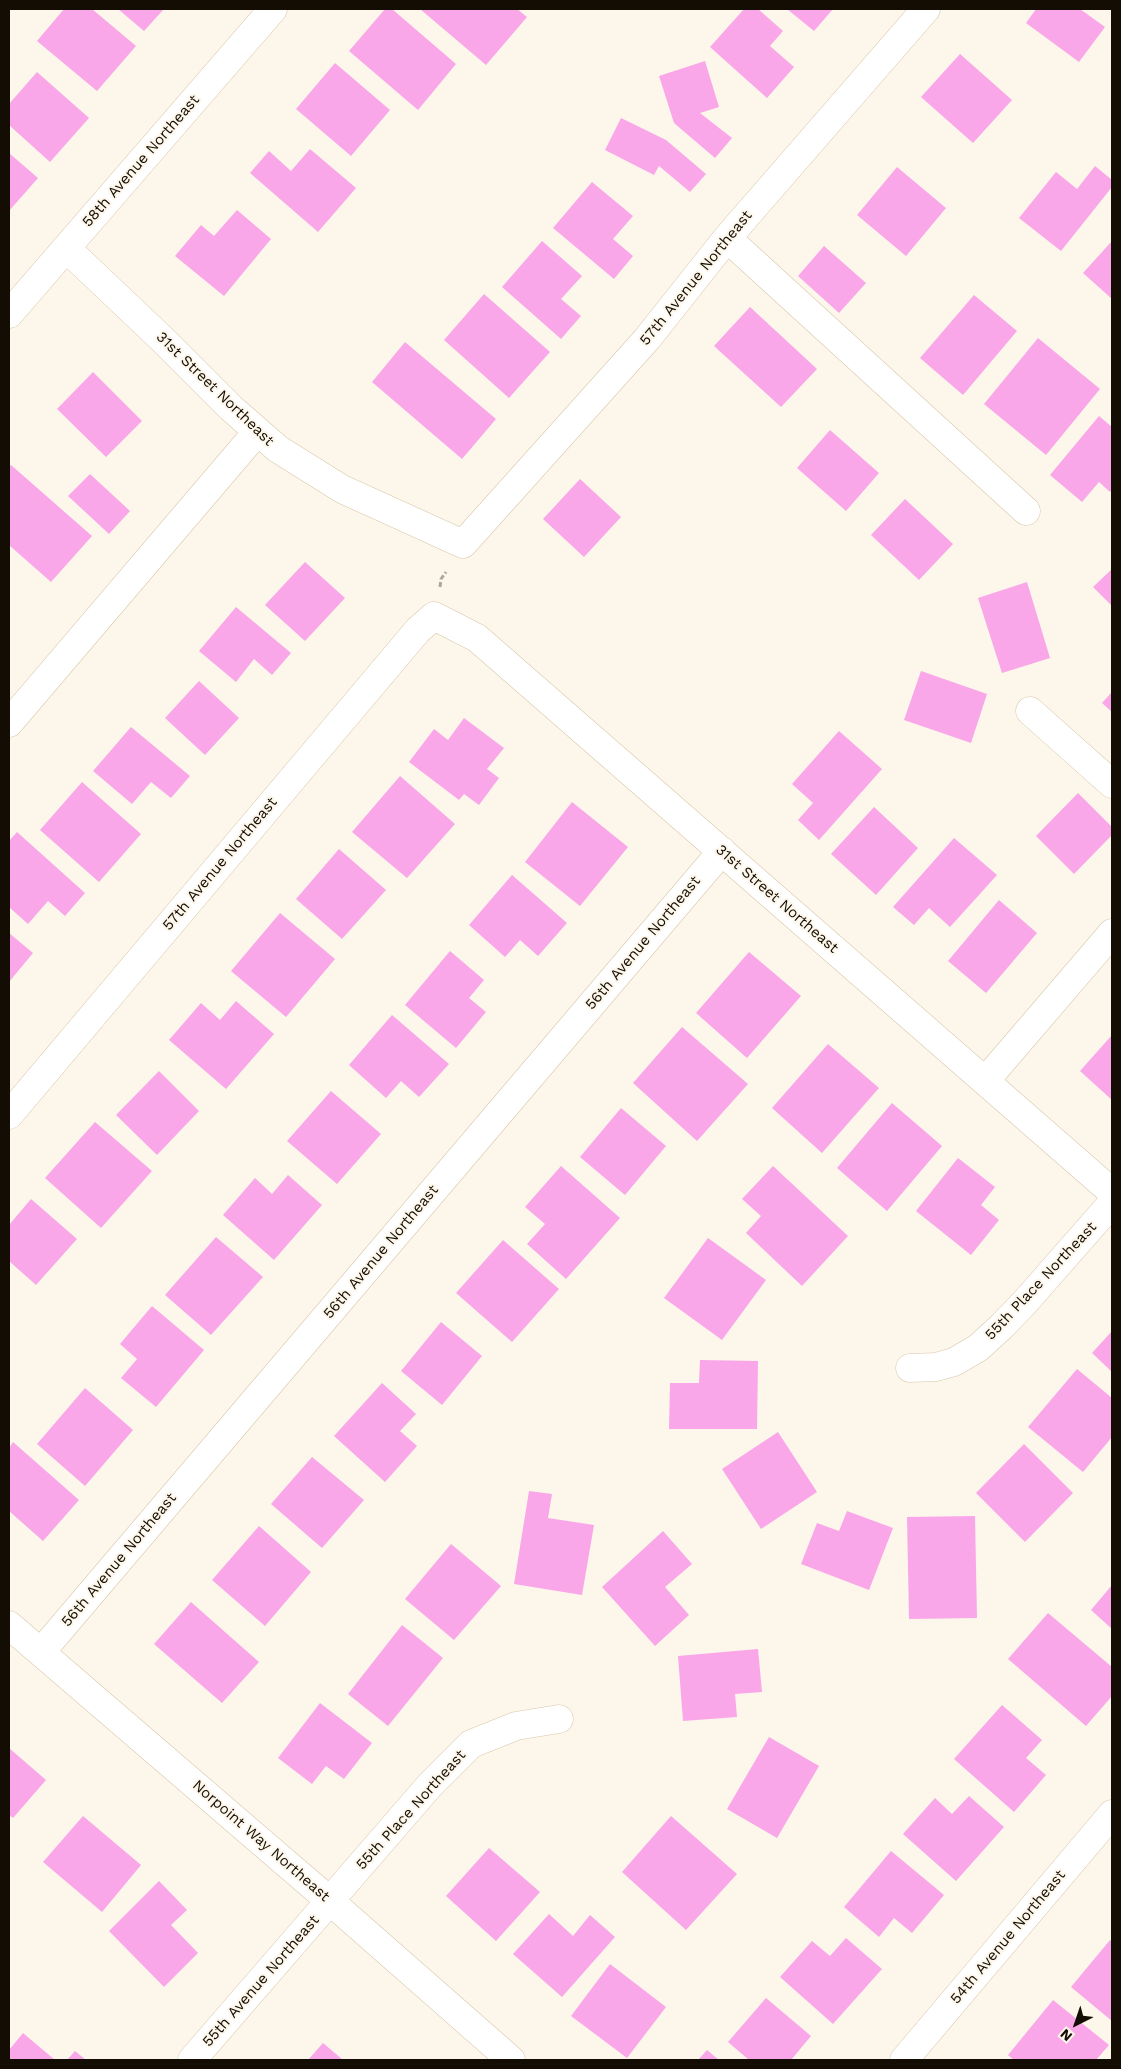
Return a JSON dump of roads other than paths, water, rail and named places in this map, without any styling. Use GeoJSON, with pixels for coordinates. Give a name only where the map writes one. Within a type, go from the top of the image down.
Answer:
{"type":"FeatureCollection","features":[{"type":"Feature","properties":{"kind":"street","name":"58th Avenue Northeast"},"geometry":{"type":"LineString","coordinates":[[9,314],[273,9]]}},
{"type":"Feature","properties":{"kind":"street","name":"57th Avenue Northeast"},"geometry":{"type":"LineString","coordinates":[[463,544],[647,339],[727,238],[926,9]]}},
{"type":"Feature","properties":{"kind":"street"},"geometry":{"type":"LineString","coordinates":[[727,238],[1026,512]]}},
{"type":"Feature","properties":{"kind":"street","name":"31st Street Northeast"},"geometry":{"type":"LineString","coordinates":[[66,248],[257,432],[278,449],[342,489],[463,544]]}},
{"type":"Feature","properties":{"kind":"street"},"geometry":{"type":"LineString","coordinates":[[9,724],[257,432]]}},
{"type":"Feature","properties":{"kind":"street","name":"31st Street Northeast"},"geometry":{"type":"LineString","coordinates":[[434,616],[477,638],[986,1080],[1112,1192]]}},
{"type":"Feature","properties":{"kind":"street","name":"57th Avenue Northeast"},"geometry":{"type":"LineString","coordinates":[[9,1115],[418,630],[434,616]]}},
{"type":"Feature","properties":{"kind":"street"},"geometry":{"type":"LineString","coordinates":[[1030,710],[1112,784]]}},
{"type":"Feature","properties":{"kind":"street","name":"56th Avenue Northeast"},"geometry":{"type":"LineString","coordinates":[[41,1652],[722,851]]}},
{"type":"Feature","properties":{"kind":"street"},"geometry":{"type":"LineString","coordinates":[[986,1080],[1112,933]]}},
{"type":"Feature","properties":{"kind":"street","name":"55th Place Northeast"},"geometry":{"type":"LineString","coordinates":[[910,1368],[936,1367],[954,1362],[978,1348],[1026,1301],[1112,1203]]}},
{"type":"Feature","properties":{"kind":"street","name":"Norpoint Way Northeast"},"geometry":{"type":"LineString","coordinates":[[9,1625],[330,1901],[511,2060]]}},
{"type":"Feature","properties":{"kind":"street","name":"55th Place Northeast"},"geometry":{"type":"LineString","coordinates":[[330,1901],[430,1785],[471,1744],[516,1726],[559,1719]]}},
{"type":"Feature","properties":{"kind":"street","name":"54th Avenue Northeast"},"geometry":{"type":"LineString","coordinates":[[904,2060],[1112,1814]]}},
{"type":"Feature","properties":{"kind":"street","name":"55th Avenue Northeast"},"geometry":{"type":"LineString","coordinates":[[192,2060],[330,1901]]}}]}
